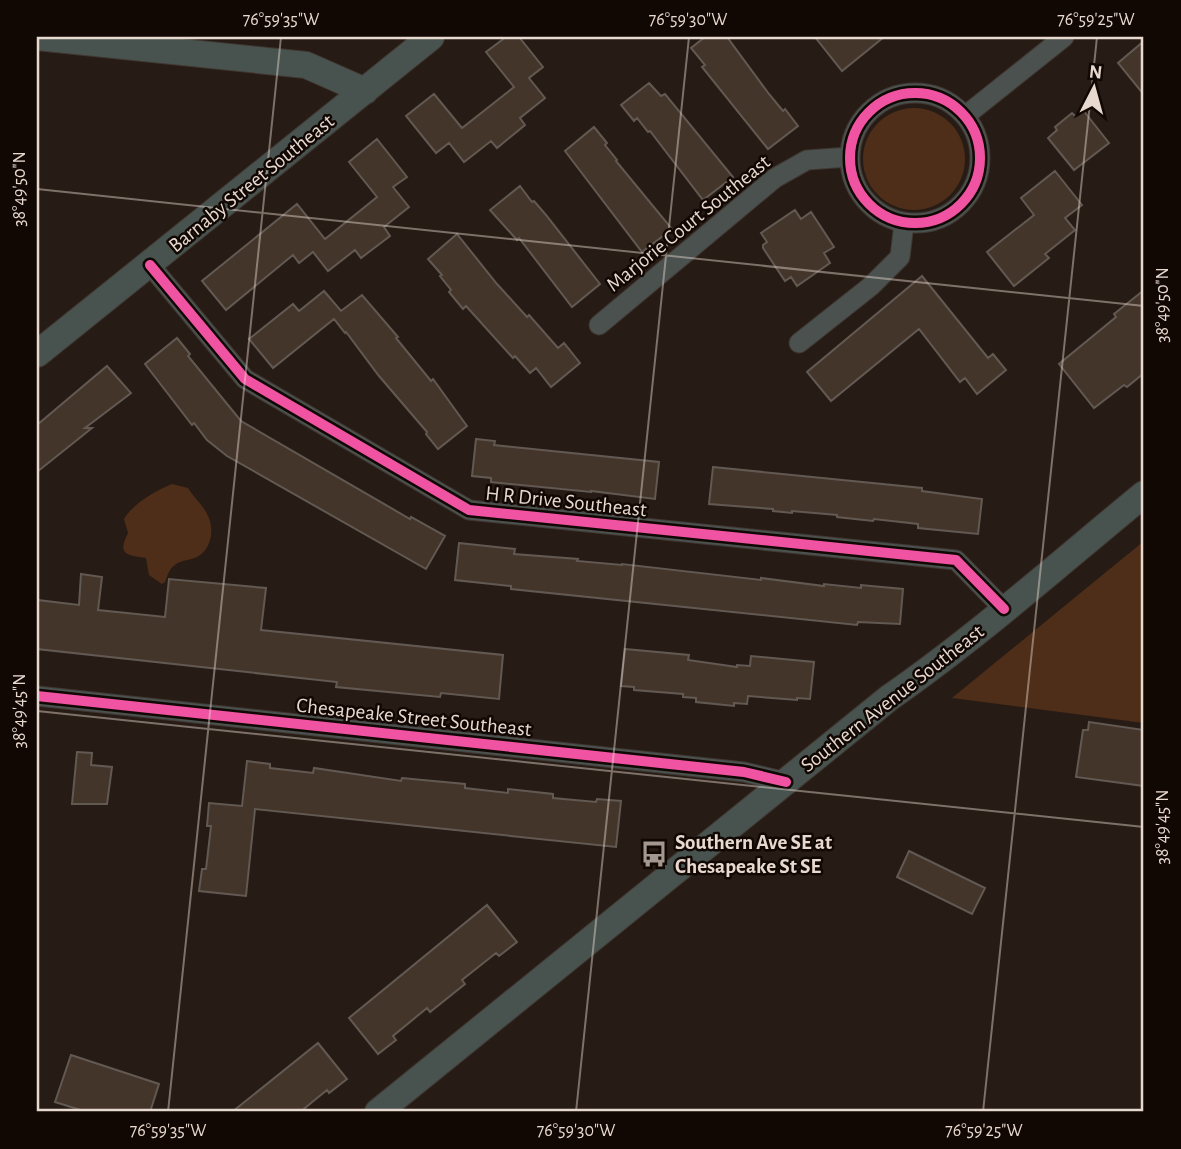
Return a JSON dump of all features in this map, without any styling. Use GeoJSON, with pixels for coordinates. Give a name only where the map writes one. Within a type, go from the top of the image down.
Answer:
{"type":"FeatureCollection","features":[{"type":"Feature","properties":{"kind":"main road"},"geometry":{"type":"LineString","coordinates":[[37,37],[306,65],[365,91]]}},
{"type":"Feature","properties":{"kind":"main road","name":"Barnaby Street Southeast"},"geometry":{"type":"LineString","coordinates":[[37,354],[432,37]]}},
{"type":"Feature","properties":{"kind":"main road","name":"Southern Avenue Southeast"},"geometry":{"type":"LineString","coordinates":[[378,1112],[1144,494]]}},
{"type":"Feature","properties":{"kind":"street"},"geometry":{"type":"LineString","coordinates":[[965,116],[1064,37]]}},
{"type":"Feature","properties":{"kind":"street"},"geometry":{"type":"LineString","coordinates":[[919,93],[934,96],[952,105],[965,116],[977,137],[980,153],[979,174],[970,194],[961,205],[940,219],[918,224],[904,223],[878,212],[864,200],[851,174],[851,142],[860,122],[878,104],[892,97],[919,93]]}},
{"type":"Feature","properties":{"kind":"street","name":"Marjorie Court Southeast"},"geometry":{"type":"LineString","coordinates":[[599,325],[775,178],[807,160],[849,156]]}},
{"type":"Feature","properties":{"kind":"street"},"geometry":{"type":"LineString","coordinates":[[799,343],[871,286],[900,257],[904,223]]}},
{"type":"Feature","properties":{"kind":"street","name":"H R Drive Southeast"},"geometry":{"type":"LineString","coordinates":[[150,265],[245,379],[469,510],[956,560],[1004,609]]}},
{"type":"Feature","properties":{"kind":"street","name":"Chesapeake Street Southeast"},"geometry":{"type":"LineString","coordinates":[[37,696],[731,770],[786,782]]}},
{"type":"Feature","properties":{"kind":"shaded area"},"geometry":{"type":"Polygon","coordinates":[[[914,108],[934,112],[950,123],[961,139],[965,159],[961,179],[950,195],[934,206],[914,210],[894,206],[878,195],[867,179],[863,159],[867,139],[878,123],[894,112],[914,108]]]}},
{"type":"Feature","properties":{"kind":"shaded area"},"geometry":{"type":"Polygon","coordinates":[[[172,484],[188,488],[205,511],[211,526],[211,538],[202,553],[176,564],[162,584],[149,575],[146,558],[125,553],[123,546],[128,533],[124,519],[145,498],[172,484]]]}},
{"type":"Feature","properties":{"kind":"shaded area"},"geometry":{"type":"Polygon","coordinates":[[[1144,541],[1144,723],[952,698],[1144,541]]]}},
{"type":"Feature","properties":{"kind":"building"},"geometry":{"type":"Polygon","coordinates":[[[506,37],[519,37],[543,67],[529,78],[545,98],[520,118],[525,125],[497,148],[491,141],[464,162],[449,143],[436,153],[406,116],[434,94],[462,128],[514,87],[486,52],[506,37]]]}},
{"type":"Feature","properties":{"kind":"building"},"geometry":{"type":"Polygon","coordinates":[[[705,37],[727,37],[769,94],[798,126],[768,149],[702,67],[705,65],[691,48],[705,37]]]}},
{"type":"Feature","properties":{"kind":"building"},"geometry":{"type":"Polygon","coordinates":[[[815,37],[884,37],[842,71],[815,37]]]}},
{"type":"Feature","properties":{"kind":"building"},"geometry":{"type":"Polygon","coordinates":[[[1144,41],[1144,95],[1118,63],[1144,41]]]}},
{"type":"Feature","properties":{"kind":"building"},"geometry":{"type":"Polygon","coordinates":[[[649,83],[661,96],[665,94],[733,177],[703,200],[650,131],[648,132],[637,118],[634,121],[621,105],[649,83]]]}},
{"type":"Feature","properties":{"kind":"building"},"geometry":{"type":"Polygon","coordinates":[[[1083,110],[1109,143],[1074,170],[1048,138],[1057,130],[1055,127],[1072,113],[1075,116],[1083,110]]]}},
{"type":"Feature","properties":{"kind":"building"},"geometry":{"type":"Polygon","coordinates":[[[594,127],[607,143],[605,145],[616,161],[672,229],[642,252],[565,151],[594,127]]]}},
{"type":"Feature","properties":{"kind":"building"},"geometry":{"type":"Polygon","coordinates":[[[377,139],[407,177],[393,187],[409,207],[384,227],[390,236],[361,258],[355,250],[328,271],[313,252],[299,263],[293,255],[226,310],[202,281],[297,204],[325,239],[377,197],[349,162],[377,139]]]}},
{"type":"Feature","properties":{"kind":"building"},"geometry":{"type":"Polygon","coordinates":[[[1055,171],[1082,205],[1065,218],[1075,230],[1045,254],[1049,258],[1014,286],[987,252],[1034,215],[1021,198],[1055,171]]]}},
{"type":"Feature","properties":{"kind":"building"},"geometry":{"type":"Polygon","coordinates":[[[520,186],[600,284],[572,307],[519,238],[517,240],[490,210],[520,186]]]}},
{"type":"Feature","properties":{"kind":"building"},"geometry":{"type":"Polygon","coordinates":[[[795,210],[801,219],[811,212],[834,247],[824,253],[830,263],[797,286],[791,277],[785,281],[763,248],[767,242],[761,233],[795,210]]]}},
{"type":"Feature","properties":{"kind":"building"},"geometry":{"type":"Polygon","coordinates":[[[457,234],[527,317],[529,315],[558,348],[564,343],[580,363],[551,387],[536,368],[530,373],[466,306],[463,309],[449,292],[451,290],[440,276],[442,275],[428,259],[457,234]]]}},
{"type":"Feature","properties":{"kind":"building"},"geometry":{"type":"Polygon","coordinates":[[[922,276],[988,358],[993,354],[1006,370],[977,394],[965,378],[960,382],[919,329],[831,401],[807,372],[922,276]]]}},
{"type":"Feature","properties":{"kind":"building"},"geometry":{"type":"Polygon","coordinates":[[[1144,290],[1144,373],[1094,408],[1059,364],[1144,290]]]}},
{"type":"Feature","properties":{"kind":"building"},"geometry":{"type":"Polygon","coordinates":[[[324,291],[341,311],[362,295],[431,381],[433,379],[467,426],[438,449],[334,319],[273,368],[249,339],[293,304],[299,311],[324,291]]]}},
{"type":"Feature","properties":{"kind":"building"},"geometry":{"type":"Polygon","coordinates":[[[177,338],[190,354],[188,356],[241,421],[410,519],[411,517],[445,536],[426,569],[227,456],[207,440],[194,423],[192,425],[145,364],[177,338]]]}},
{"type":"Feature","properties":{"kind":"building"},"geometry":{"type":"Polygon","coordinates":[[[107,366],[131,393],[85,428],[92,428],[37,472],[37,425],[107,366]]]}},
{"type":"Feature","properties":{"kind":"building"},"geometry":{"type":"Polygon","coordinates":[[[476,439],[495,441],[494,445],[659,462],[655,499],[491,482],[491,478],[472,476],[476,439]]]}},
{"type":"Feature","properties":{"kind":"building"},"geometry":{"type":"Polygon","coordinates":[[[713,467],[922,488],[922,491],[982,499],[978,534],[918,528],[918,524],[874,519],[709,504],[713,467]]]}},
{"type":"Feature","properties":{"kind":"building"},"geometry":{"type":"Polygon","coordinates":[[[459,543],[515,549],[514,554],[578,559],[577,561],[824,586],[861,588],[861,585],[903,589],[900,624],[858,622],[857,625],[511,589],[511,586],[455,580],[459,543]]]}},
{"type":"Feature","properties":{"kind":"building"},"geometry":{"type":"Polygon","coordinates":[[[81,574],[102,577],[98,610],[165,617],[169,579],[266,588],[261,630],[503,655],[499,699],[441,693],[440,697],[336,687],[337,682],[37,649],[37,600],[79,605],[81,574]]]}},
{"type":"Feature","properties":{"kind":"building"},"geometry":{"type":"Polygon","coordinates":[[[625,649],[689,655],[688,660],[737,667],[750,666],[751,656],[814,662],[810,699],[748,696],[747,704],[734,703],[734,706],[696,702],[696,698],[683,697],[683,694],[634,690],[634,687],[621,686],[625,649]]]}},
{"type":"Feature","properties":{"kind":"building"},"geometry":{"type":"Polygon","coordinates":[[[1089,722],[1144,730],[1144,786],[1076,777],[1083,730],[1088,730],[1089,722]]]}},
{"type":"Feature","properties":{"kind":"building"},"geometry":{"type":"Polygon","coordinates":[[[77,752],[92,753],[91,765],[112,767],[107,804],[72,804],[77,752]]]}},
{"type":"Feature","properties":{"kind":"building"},"geometry":{"type":"Polygon","coordinates":[[[247,761],[270,764],[270,768],[313,773],[314,768],[401,781],[402,778],[465,784],[465,788],[508,793],[508,789],[553,794],[553,798],[596,802],[597,799],[621,801],[616,847],[255,809],[246,896],[199,891],[202,869],[206,869],[211,826],[207,826],[209,803],[242,806],[247,761]]]}},
{"type":"Feature","properties":{"kind":"building"},"geometry":{"type":"Polygon","coordinates":[[[909,851],[985,888],[972,914],[897,877],[909,851]]]}},
{"type":"Feature","properties":{"kind":"building"},"geometry":{"type":"Polygon","coordinates":[[[487,905],[517,942],[499,956],[496,953],[462,980],[465,984],[430,1012],[427,1008],[393,1036],[396,1040],[378,1054],[349,1018],[487,905]]]}},
{"type":"Feature","properties":{"kind":"building"},"geometry":{"type":"Polygon","coordinates":[[[318,1043],[347,1079],[329,1093],[327,1090],[300,1112],[232,1112],[318,1043]]]}},
{"type":"Feature","properties":{"kind":"building"},"geometry":{"type":"Polygon","coordinates":[[[71,1055],[159,1084],[150,1112],[87,1112],[55,1102],[71,1055]]]}},
{"type":"Feature","properties":{"kind":"cycle path"},"geometry":{"type":"LineString","coordinates":[[915,93],[940,98],[961,112],[975,133],[980,158],[975,183],[961,204],[940,218],[915,223],[890,218],[869,204],[855,183],[850,158],[855,133],[869,112],[890,98],[915,93]]}},
{"type":"Feature","properties":{"kind":"cycle path"},"geometry":{"type":"LineString","coordinates":[[150,265],[245,379],[469,510],[956,560],[1004,609]]}},
{"type":"Feature","properties":{"kind":"cycle path"},"geometry":{"type":"LineString","coordinates":[[37,696],[744,772],[786,782]]}},
{"type":"Feature","properties":{"kind":"place","name":"Southern Ave SE at Chesapeake St SE"},"geometry":{"type":"Point","coordinates":[654,854]}}]}
